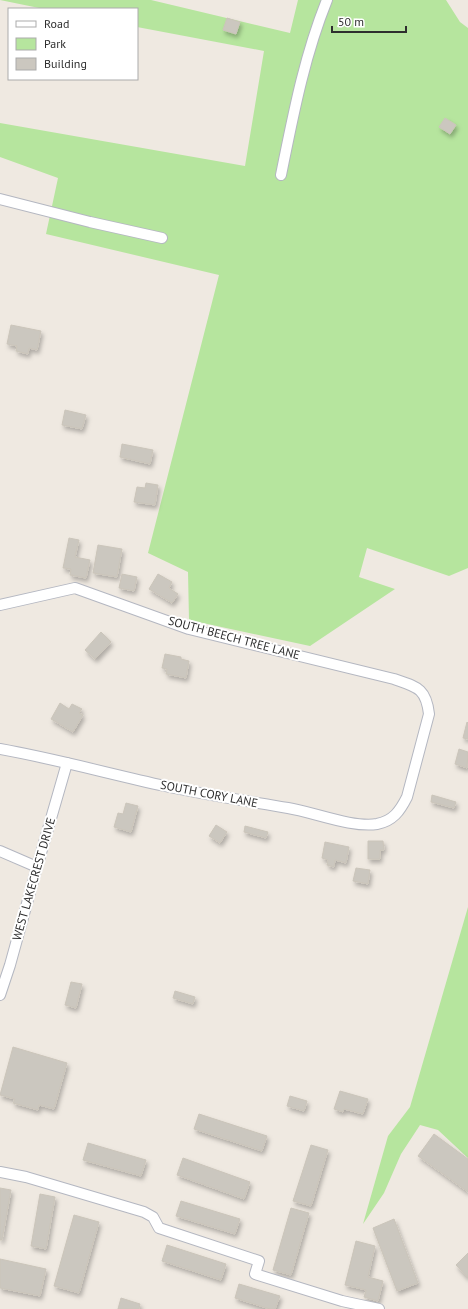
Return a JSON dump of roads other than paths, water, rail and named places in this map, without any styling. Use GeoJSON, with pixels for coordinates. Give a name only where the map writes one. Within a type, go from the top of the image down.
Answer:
{"type":"FeatureCollection","features":[{"type":"Feature","properties":{"kind":"street"},"geometry":{"type":"LineString","coordinates":[[281,175],[306,58],[327,0]]}},
{"type":"Feature","properties":{"kind":"street"},"geometry":{"type":"LineString","coordinates":[[0,200],[162,238]]}},
{"type":"Feature","properties":{"kind":"street","name":"SOUTH BEECH TREE LANE"},"geometry":{"type":"LineString","coordinates":[[0,605],[75,588],[189,629],[387,677],[410,684],[422,692],[428,700],[429,714]]}},
{"type":"Feature","properties":{"kind":"street","name":"SOUTH CORY LANE"},"geometry":{"type":"LineString","coordinates":[[0,749],[174,788],[289,808],[368,825],[385,822],[398,813],[407,797],[429,714]]}},
{"type":"Feature","properties":{"kind":"street","name":"WEST LAKECREST DRIVE"},"geometry":{"type":"LineString","coordinates":[[0,995],[10,965],[67,763]]}},
{"type":"Feature","properties":{"kind":"street"},"geometry":{"type":"LineString","coordinates":[[0,851],[37,867]]}},
{"type":"Feature","properties":{"kind":"street"},"geometry":{"type":"LineString","coordinates":[[0,1172],[26,1177],[144,1212],[153,1217],[159,1228],[259,1261],[255,1274],[342,1301],[379,1309]]}}]}
